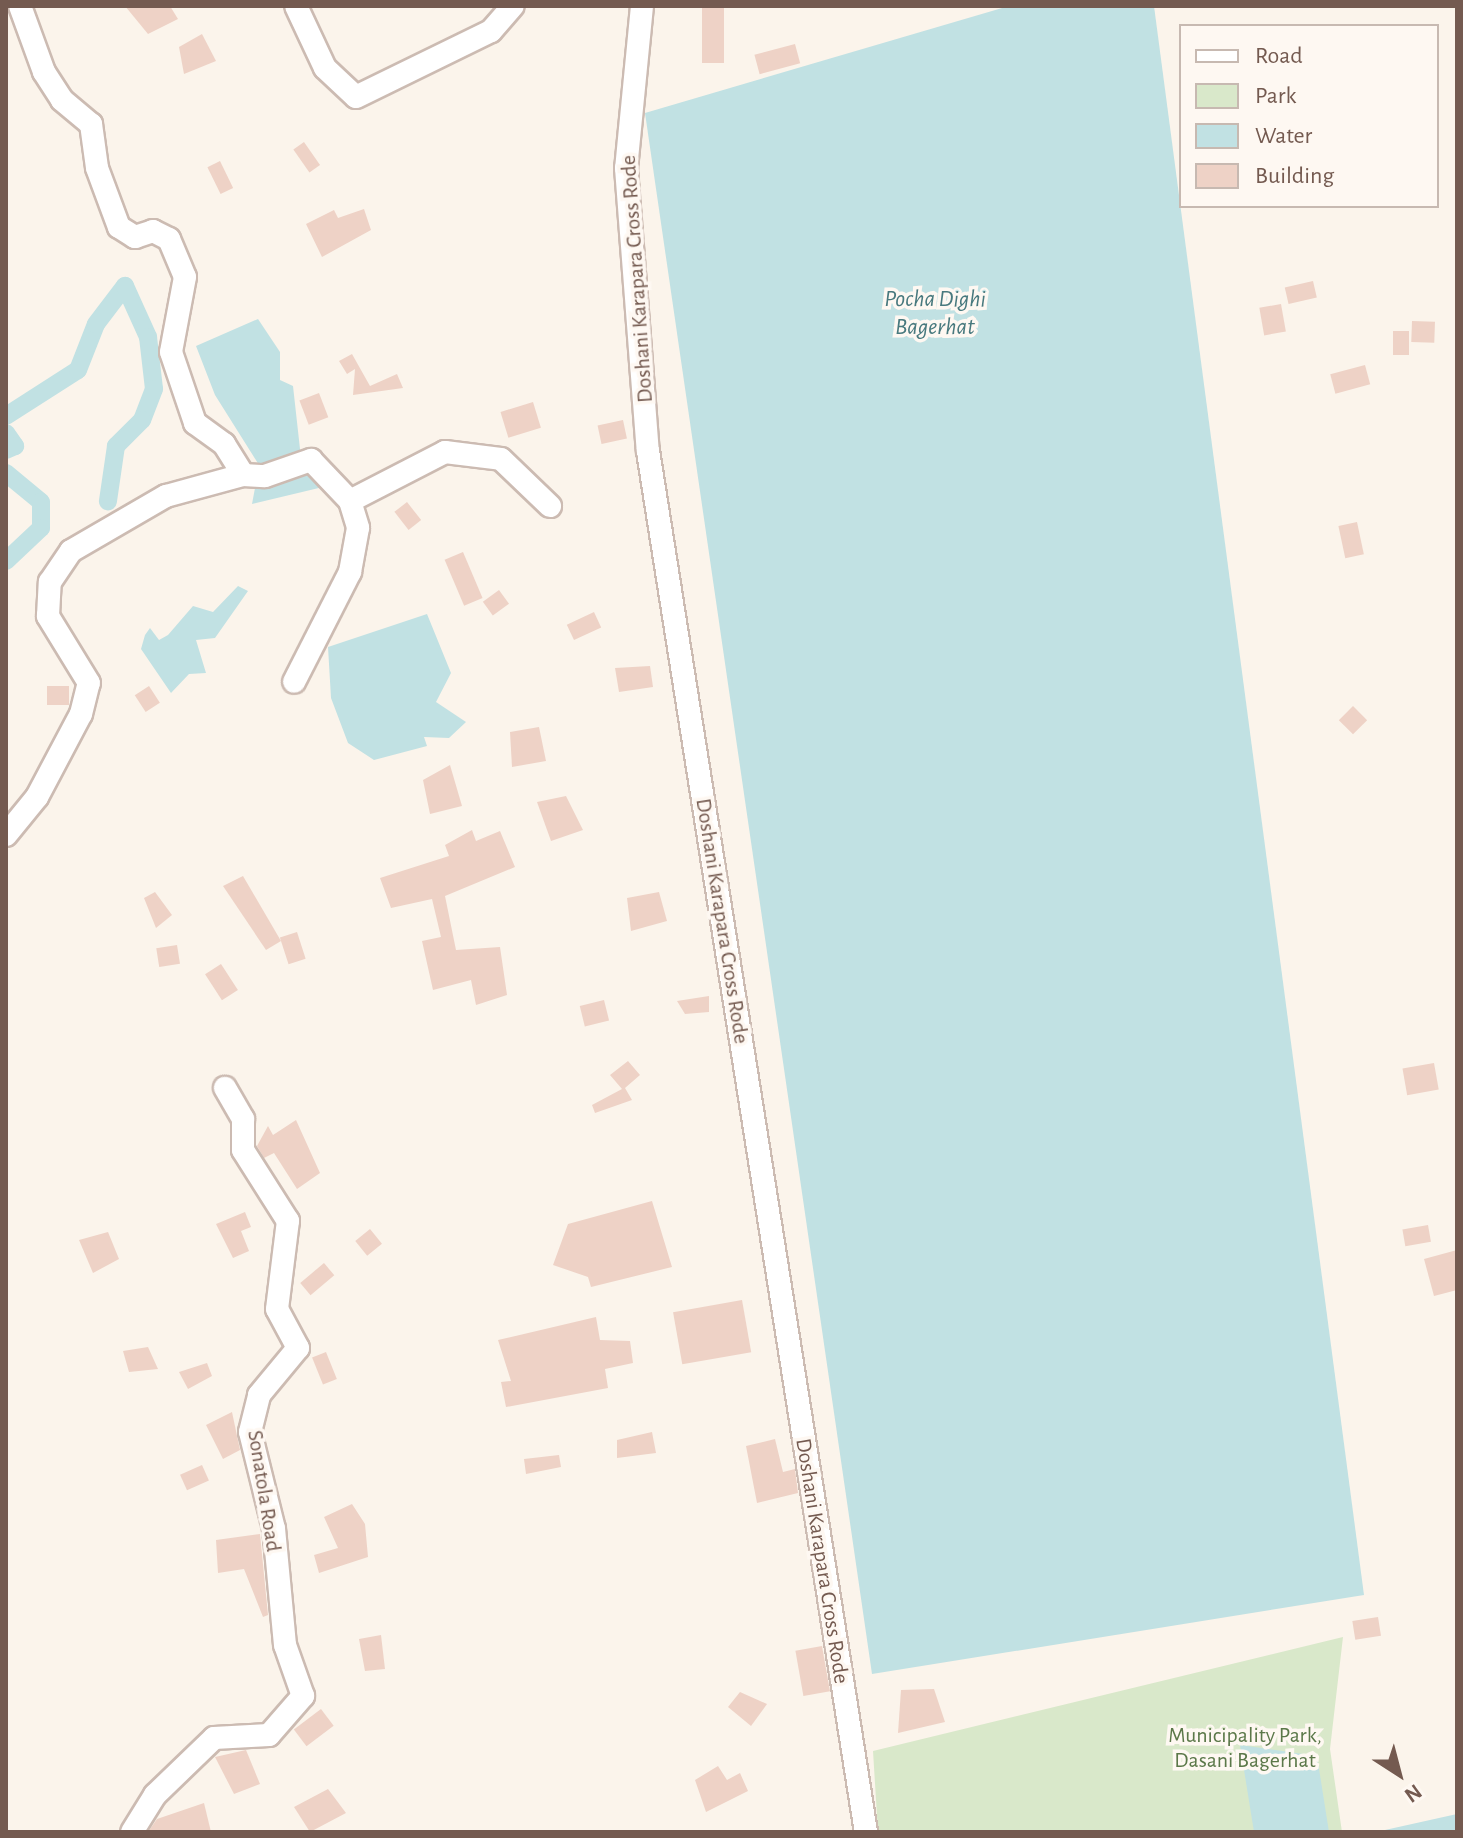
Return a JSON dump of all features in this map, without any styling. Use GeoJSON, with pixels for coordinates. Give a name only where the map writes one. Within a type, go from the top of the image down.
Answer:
{"type":"FeatureCollection","features":[{"type":"Feature","properties":{"kind":"street"},"geometry":{"type":"LineString","coordinates":[[20,6],[44,72],[91,124],[97,168],[119,227],[135,237],[153,231],[169,239],[185,277],[171,352],[177,387],[195,423],[224,444],[243,475]]}},
{"type":"Feature","properties":{"kind":"street"},"geometry":{"type":"LineString","coordinates":[[296,6],[325,68],[356,97],[491,31],[513,6]]}},
{"type":"Feature","properties":{"kind":"street","name":"Doshani Karapara Cross Rode"},"geometry":{"type":"LineString","coordinates":[[642,6],[626,168],[648,451],[866,1832]]}},
{"type":"Feature","properties":{"kind":"street"},"geometry":{"type":"LineString","coordinates":[[350,501],[445,452],[501,459],[534,483],[550,506]]}},
{"type":"Feature","properties":{"kind":"street"},"geometry":{"type":"LineString","coordinates":[[6,835],[37,797],[81,714],[89,683],[48,616],[50,582],[71,551],[166,496],[243,475],[265,476],[311,460],[350,501],[358,528],[350,572],[294,682]]}},
{"type":"Feature","properties":{"kind":"street","name":"Sonatola Road"},"geometry":{"type":"LineString","coordinates":[[132,1832],[155,1795],[214,1738],[269,1735],[303,1696],[285,1645],[270,1503],[250,1432],[259,1395],[298,1348],[277,1309],[288,1221],[243,1150],[243,1119],[225,1088]]}},
{"type":"Feature","properties":{"kind":"green space","name":"Municipality Park, Dasani Bagerhat"},"geometry":{"type":"Polygon","coordinates":[[[1343,1637],[1330,1749],[1342,1832],[878,1832],[873,1751],[1343,1637]]]}},
{"type":"Feature","properties":{"kind":"water","name":"Pocha Dighi Bagerhat"},"geometry":{"type":"Polygon","coordinates":[[[1009,6],[1154,6],[1364,1595],[872,1674],[645,113],[1009,6]]]}},
{"type":"Feature","properties":{"kind":"water"},"geometry":{"type":"Polygon","coordinates":[[[258,319],[280,352],[280,380],[293,386],[301,458],[264,473],[215,395],[196,346],[258,319]]]}},
{"type":"Feature","properties":{"kind":"water"},"geometry":{"type":"Polygon","coordinates":[[[302,467],[323,487],[252,504],[255,488],[302,467]]]}},
{"type":"Feature","properties":{"kind":"water"},"geometry":{"type":"Polygon","coordinates":[[[238,586],[248,591],[215,638],[196,640],[206,673],[189,674],[171,693],[141,649],[145,635],[150,628],[159,640],[168,635],[193,606],[213,612],[238,586]]]}},
{"type":"Feature","properties":{"kind":"water"},"geometry":{"type":"Polygon","coordinates":[[[427,614],[451,673],[436,702],[466,722],[449,738],[424,737],[427,746],[374,760],[348,743],[331,698],[328,647],[427,614]]]}},
{"type":"Feature","properties":{"kind":"water"},"geometry":{"type":"Polygon","coordinates":[[[1240,1745],[1317,1756],[1329,1832],[1254,1832],[1240,1745]]]}},
{"type":"Feature","properties":{"kind":"water"},"geometry":{"type":"Polygon","coordinates":[[[1457,1814],[1457,1832],[1376,1832],[1457,1814]]]}},
{"type":"Feature","properties":{"kind":"building"},"geometry":{"type":"Polygon","coordinates":[[[125,6],[170,6],[178,19],[148,34],[125,6]]]}},
{"type":"Feature","properties":{"kind":"building"},"geometry":{"type":"Polygon","coordinates":[[[702,6],[724,6],[724,63],[702,63],[702,6]]]}},
{"type":"Feature","properties":{"kind":"building"},"geometry":{"type":"Polygon","coordinates":[[[202,34],[216,61],[184,74],[179,47],[202,34]]]}},
{"type":"Feature","properties":{"kind":"building"},"geometry":{"type":"Polygon","coordinates":[[[795,44],[800,63],[760,74],[754,55],[795,44]]]}},
{"type":"Feature","properties":{"kind":"building"},"geometry":{"type":"Polygon","coordinates":[[[304,142],[320,165],[309,172],[293,149],[304,142]]]}},
{"type":"Feature","properties":{"kind":"building"},"geometry":{"type":"Polygon","coordinates":[[[220,161],[233,188],[221,194],[207,167],[220,161]]]}},
{"type":"Feature","properties":{"kind":"building"},"geometry":{"type":"Polygon","coordinates":[[[364,209],[371,230],[322,257],[306,224],[334,210],[338,218],[364,209]]]}},
{"type":"Feature","properties":{"kind":"building"},"geometry":{"type":"Polygon","coordinates":[[[1313,281],[1317,298],[1289,304],[1285,288],[1313,281]]]}},
{"type":"Feature","properties":{"kind":"building"},"geometry":{"type":"Polygon","coordinates":[[[1281,304],[1286,332],[1264,335],[1259,308],[1281,304]]]}},
{"type":"Feature","properties":{"kind":"building"},"geometry":{"type":"Polygon","coordinates":[[[1412,321],[1435,322],[1434,343],[1411,342],[1412,321]]]}},
{"type":"Feature","properties":{"kind":"building"},"geometry":{"type":"Polygon","coordinates":[[[1393,331],[1409,331],[1409,355],[1393,355],[1393,331]]]}},
{"type":"Feature","properties":{"kind":"building"},"geometry":{"type":"Polygon","coordinates":[[[352,354],[370,386],[397,374],[403,388],[353,395],[355,369],[347,374],[339,361],[352,354]]]}},
{"type":"Feature","properties":{"kind":"building"},"geometry":{"type":"Polygon","coordinates":[[[1365,365],[1370,384],[1335,394],[1330,374],[1365,365]]]}},
{"type":"Feature","properties":{"kind":"building"},"geometry":{"type":"Polygon","coordinates":[[[319,393],[328,417],[309,425],[299,401],[319,393]]]}},
{"type":"Feature","properties":{"kind":"building"},"geometry":{"type":"Polygon","coordinates":[[[533,402],[541,428],[508,438],[500,412],[533,402]]]}},
{"type":"Feature","properties":{"kind":"building"},"geometry":{"type":"Polygon","coordinates":[[[623,420],[627,439],[602,444],[598,425],[623,420]]]}},
{"type":"Feature","properties":{"kind":"building"},"geometry":{"type":"Polygon","coordinates":[[[407,502],[421,520],[409,530],[394,512],[407,502]]]}},
{"type":"Feature","properties":{"kind":"building"},"geometry":{"type":"Polygon","coordinates":[[[1357,522],[1364,554],[1345,558],[1338,526],[1357,522]]]}},
{"type":"Feature","properties":{"kind":"building"},"geometry":{"type":"Polygon","coordinates":[[[463,552],[483,598],[464,606],[445,560],[463,552]]]}},
{"type":"Feature","properties":{"kind":"building"},"geometry":{"type":"Polygon","coordinates":[[[499,590],[509,604],[493,616],[483,602],[499,590]]]}},
{"type":"Feature","properties":{"kind":"building"},"geometry":{"type":"Polygon","coordinates":[[[594,612],[601,627],[574,640],[567,625],[594,612]]]}},
{"type":"Feature","properties":{"kind":"building"},"geometry":{"type":"Polygon","coordinates":[[[650,666],[653,687],[619,692],[615,668],[650,666]]]}},
{"type":"Feature","properties":{"kind":"building"},"geometry":{"type":"Polygon","coordinates":[[[47,686],[69,686],[69,705],[47,705],[47,686]]]}},
{"type":"Feature","properties":{"kind":"building"},"geometry":{"type":"Polygon","coordinates":[[[149,686],[160,703],[146,712],[135,695],[149,686]]]}},
{"type":"Feature","properties":{"kind":"building"},"geometry":{"type":"Polygon","coordinates":[[[1353,706],[1367,720],[1353,734],[1339,720],[1353,706]]]}},
{"type":"Feature","properties":{"kind":"building"},"geometry":{"type":"Polygon","coordinates":[[[539,727],[546,761],[512,767],[510,732],[539,727]]]}},
{"type":"Feature","properties":{"kind":"building"},"geometry":{"type":"Polygon","coordinates":[[[450,765],[462,806],[430,814],[423,780],[450,765]]]}},
{"type":"Feature","properties":{"kind":"building"},"geometry":{"type":"Polygon","coordinates":[[[566,796],[583,830],[551,841],[537,802],[566,796]]]}},
{"type":"Feature","properties":{"kind":"building"},"geometry":{"type":"Polygon","coordinates":[[[472,830],[476,841],[500,831],[515,867],[445,896],[456,950],[500,947],[507,995],[476,1005],[471,980],[433,990],[422,941],[441,937],[432,899],[391,908],[380,878],[449,856],[445,845],[472,830]]]}},
{"type":"Feature","properties":{"kind":"building"},"geometry":{"type":"Polygon","coordinates":[[[243,876],[281,941],[266,950],[223,886],[243,876]]]}},
{"type":"Feature","properties":{"kind":"building"},"geometry":{"type":"Polygon","coordinates":[[[155,892],[172,915],[156,928],[144,898],[155,892]]]}},
{"type":"Feature","properties":{"kind":"building"},"geometry":{"type":"Polygon","coordinates":[[[659,892],[667,921],[631,931],[627,898],[659,892]]]}},
{"type":"Feature","properties":{"kind":"building"},"geometry":{"type":"Polygon","coordinates":[[[297,932],[306,959],[289,964],[280,938],[297,932]]]}},
{"type":"Feature","properties":{"kind":"building"},"geometry":{"type":"Polygon","coordinates":[[[177,945],[180,964],[159,967],[156,948],[177,945]]]}},
{"type":"Feature","properties":{"kind":"building"},"geometry":{"type":"Polygon","coordinates":[[[221,964],[238,990],[222,1000],[205,974],[221,964]]]}},
{"type":"Feature","properties":{"kind":"building"},"geometry":{"type":"Polygon","coordinates":[[[709,996],[709,1012],[685,1014],[677,1001],[709,996]]]}},
{"type":"Feature","properties":{"kind":"building"},"geometry":{"type":"Polygon","coordinates":[[[604,1000],[609,1020],[585,1026],[580,1006],[604,1000]]]}},
{"type":"Feature","properties":{"kind":"building"},"geometry":{"type":"Polygon","coordinates":[[[628,1061],[640,1075],[625,1088],[632,1100],[595,1113],[592,1105],[622,1089],[610,1075],[628,1061]]]}},
{"type":"Feature","properties":{"kind":"building"},"geometry":{"type":"Polygon","coordinates":[[[1434,1063],[1439,1090],[1407,1095],[1402,1069],[1434,1063]]]}},
{"type":"Feature","properties":{"kind":"building"},"geometry":{"type":"Polygon","coordinates":[[[296,1120],[320,1173],[297,1189],[274,1153],[264,1158],[257,1146],[268,1126],[273,1135],[296,1120]]]}},
{"type":"Feature","properties":{"kind":"building"},"geometry":{"type":"Polygon","coordinates":[[[652,1201],[672,1267],[591,1287],[588,1277],[553,1265],[568,1224],[652,1201]]]}},
{"type":"Feature","properties":{"kind":"building"},"geometry":{"type":"Polygon","coordinates":[[[245,1212],[251,1227],[241,1231],[249,1251],[233,1258],[216,1224],[245,1212]]]}},
{"type":"Feature","properties":{"kind":"building"},"geometry":{"type":"Polygon","coordinates":[[[1428,1225],[1431,1242],[1405,1246],[1402,1230],[1428,1225]]]}},
{"type":"Feature","properties":{"kind":"building"},"geometry":{"type":"Polygon","coordinates":[[[370,1229],[382,1244],[367,1256],[355,1241],[370,1229]]]}},
{"type":"Feature","properties":{"kind":"building"},"geometry":{"type":"Polygon","coordinates":[[[108,1232],[119,1259],[93,1273],[79,1240],[108,1232]]]}},
{"type":"Feature","properties":{"kind":"building"},"geometry":{"type":"Polygon","coordinates":[[[1457,1250],[1457,1290],[1434,1296],[1424,1259],[1457,1250]]]}},
{"type":"Feature","properties":{"kind":"building"},"geometry":{"type":"Polygon","coordinates":[[[324,1263],[334,1275],[311,1295],[300,1283],[324,1263]]]}},
{"type":"Feature","properties":{"kind":"building"},"geometry":{"type":"Polygon","coordinates":[[[742,1300],[751,1352],[682,1364],[673,1312],[742,1300]]]}},
{"type":"Feature","properties":{"kind":"building"},"geometry":{"type":"Polygon","coordinates":[[[596,1317],[600,1340],[630,1341],[633,1363],[605,1369],[608,1388],[506,1407],[501,1382],[511,1381],[498,1340],[596,1317]]]}},
{"type":"Feature","properties":{"kind":"building"},"geometry":{"type":"Polygon","coordinates":[[[148,1347],[158,1369],[129,1372],[123,1351],[148,1347]]]}},
{"type":"Feature","properties":{"kind":"building"},"geometry":{"type":"Polygon","coordinates":[[[326,1352],[337,1379],[323,1385],[312,1358],[326,1352]]]}},
{"type":"Feature","properties":{"kind":"building"},"geometry":{"type":"Polygon","coordinates":[[[207,1363],[212,1376],[188,1389],[179,1372],[207,1363]]]}},
{"type":"Feature","properties":{"kind":"building"},"geometry":{"type":"Polygon","coordinates":[[[232,1412],[240,1450],[223,1459],[206,1425],[232,1412]]]}},
{"type":"Feature","properties":{"kind":"building"},"geometry":{"type":"Polygon","coordinates":[[[652,1432],[656,1453],[617,1458],[617,1440],[652,1432]]]}},
{"type":"Feature","properties":{"kind":"building"},"geometry":{"type":"Polygon","coordinates":[[[775,1439],[783,1472],[795,1469],[798,1493],[757,1503],[746,1446],[775,1439]]]}},
{"type":"Feature","properties":{"kind":"building"},"geometry":{"type":"Polygon","coordinates":[[[559,1455],[561,1467],[526,1474],[524,1459],[559,1455]]]}},
{"type":"Feature","properties":{"kind":"building"},"geometry":{"type":"Polygon","coordinates":[[[202,1465],[209,1481],[187,1490],[180,1475],[202,1465]]]}},
{"type":"Feature","properties":{"kind":"building"},"geometry":{"type":"Polygon","coordinates":[[[352,1504],[365,1524],[368,1557],[319,1573],[314,1555],[338,1548],[324,1517],[352,1504]]]}},
{"type":"Feature","properties":{"kind":"building"},"geometry":{"type":"Polygon","coordinates":[[[260,1534],[268,1615],[263,1617],[244,1569],[218,1573],[216,1540],[260,1534]]]}},
{"type":"Feature","properties":{"kind":"building"},"geometry":{"type":"Polygon","coordinates":[[[1378,1617],[1381,1636],[1355,1640],[1352,1621],[1378,1617]]]}},
{"type":"Feature","properties":{"kind":"building"},"geometry":{"type":"Polygon","coordinates":[[[381,1635],[385,1669],[365,1671],[359,1639],[381,1635]]]}},
{"type":"Feature","properties":{"kind":"building"},"geometry":{"type":"Polygon","coordinates":[[[822,1646],[830,1691],[803,1696],[795,1651],[822,1646]]]}},
{"type":"Feature","properties":{"kind":"building"},"geometry":{"type":"Polygon","coordinates":[[[934,1689],[945,1722],[898,1733],[901,1690],[934,1689]]]}},
{"type":"Feature","properties":{"kind":"building"},"geometry":{"type":"Polygon","coordinates":[[[740,1692],[767,1704],[751,1726],[728,1707],[740,1692]]]}},
{"type":"Feature","properties":{"kind":"building"},"geometry":{"type":"Polygon","coordinates":[[[321,1709],[334,1726],[306,1746],[294,1729],[321,1709]]]}},
{"type":"Feature","properties":{"kind":"building"},"geometry":{"type":"Polygon","coordinates":[[[246,1750],[260,1784],[234,1794],[215,1757],[246,1750]]]}},
{"type":"Feature","properties":{"kind":"building"},"geometry":{"type":"Polygon","coordinates":[[[718,1766],[727,1780],[740,1773],[748,1791],[706,1812],[695,1780],[718,1766]]]}},
{"type":"Feature","properties":{"kind":"building"},"geometry":{"type":"Polygon","coordinates":[[[328,1789],[346,1813],[310,1832],[294,1807],[328,1789]]]}},
{"type":"Feature","properties":{"kind":"building"},"geometry":{"type":"Polygon","coordinates":[[[204,1803],[211,1832],[148,1832],[157,1819],[204,1803]]]}},
{"type":"Feature","properties":{"kind":"waterway"},"geometry":{"type":"LineString","coordinates":[[6,416],[78,370],[96,324],[125,286],[148,337],[154,389],[142,420],[116,446],[108,501]]}},
{"type":"Feature","properties":{"kind":"waterway"},"geometry":{"type":"LineString","coordinates":[[6,433],[15,446],[6,450]]}},
{"type":"Feature","properties":{"kind":"waterway"},"geometry":{"type":"LineString","coordinates":[[6,473],[41,502],[41,528],[6,561]]}}]}
